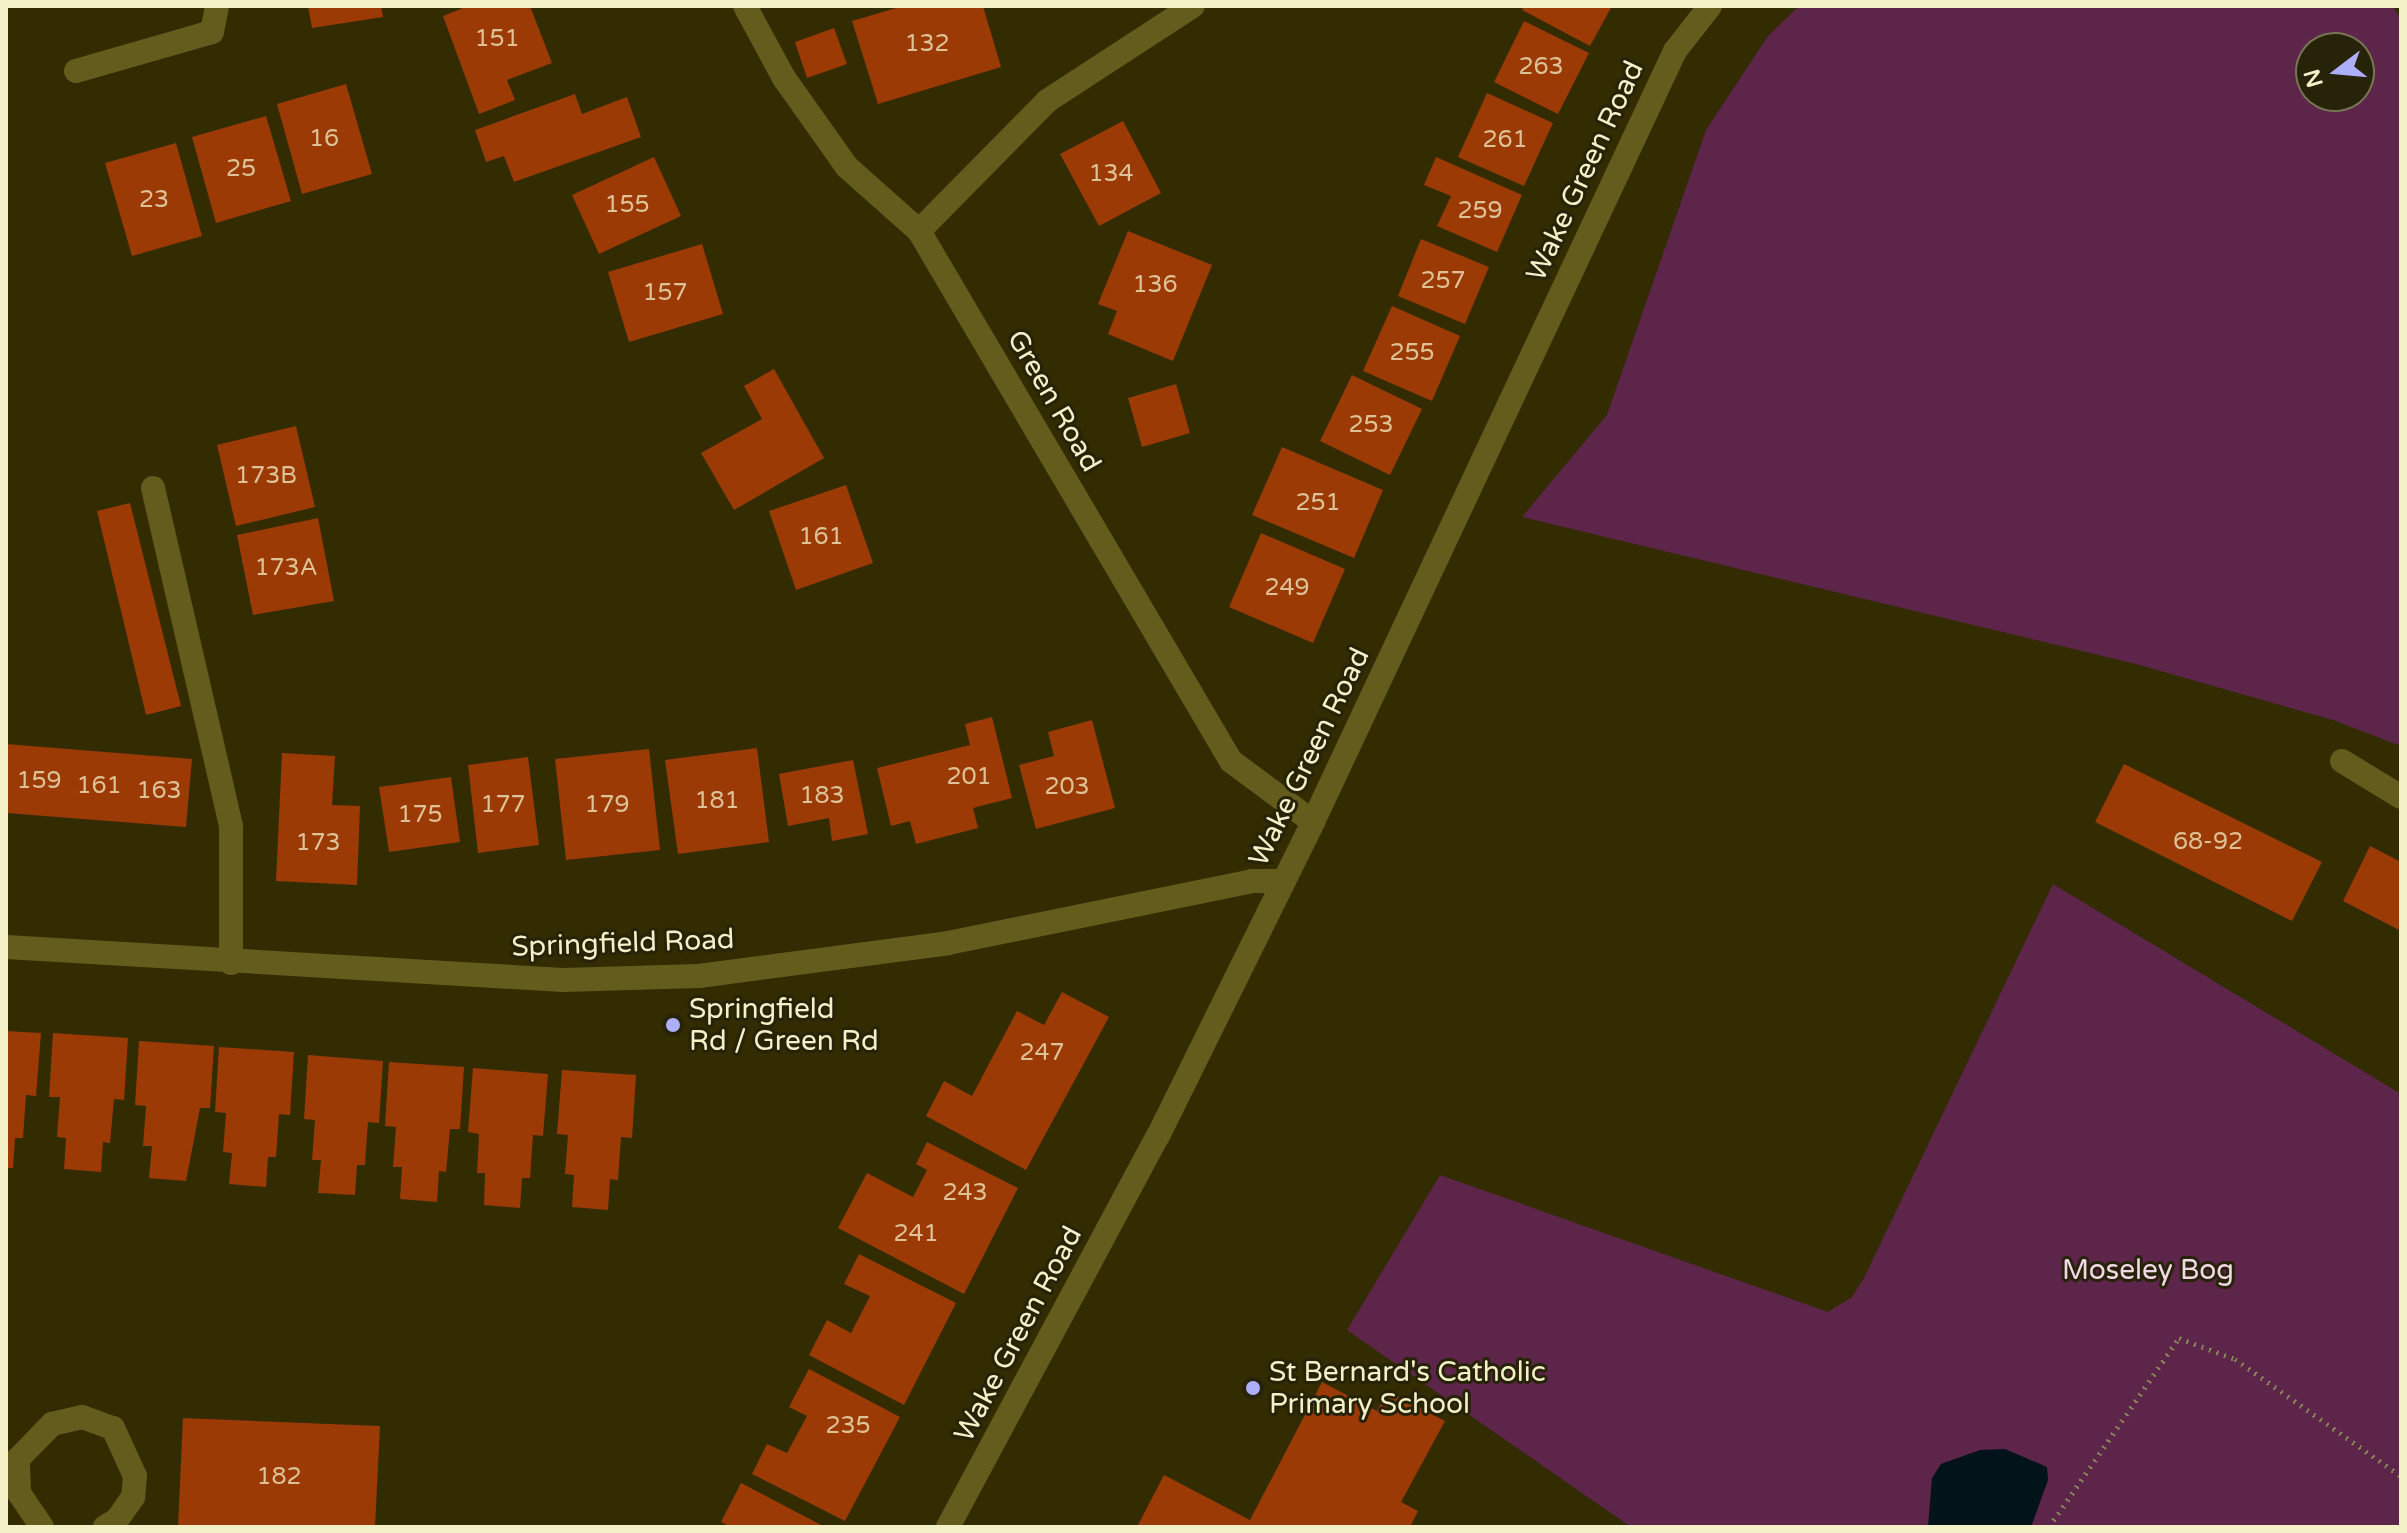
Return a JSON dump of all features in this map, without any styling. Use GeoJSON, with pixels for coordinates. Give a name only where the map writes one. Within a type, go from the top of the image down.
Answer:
{"type":"FeatureCollection","features":[{"type":"Feature","properties":{"kind":"street"},"geometry":{"type":"LineString","coordinates":[[76,71],[212,32],[217,6]]}},
{"type":"Feature","properties":{"kind":"street","name":"Green Road"},"geometry":{"type":"LineString","coordinates":[[745,6],[784,78],[847,167],[919,231],[1231,761],[1313,822]]}},
{"type":"Feature","properties":{"kind":"street"},"geometry":{"type":"LineString","coordinates":[[919,231],[1047,101],[1193,6]]}},
{"type":"Feature","properties":{"kind":"street","name":"Wake Green Road"},"geometry":{"type":"LineString","coordinates":[[948,1527],[1158,1136],[1313,822],[1675,51],[1710,6]]}},
{"type":"Feature","properties":{"kind":"street"},"geometry":{"type":"LineString","coordinates":[[153,488],[231,826],[231,963]]}},
{"type":"Feature","properties":{"kind":"street"},"geometry":{"type":"LineString","coordinates":[[2342,761],[2401,797]]}},
{"type":"Feature","properties":{"kind":"street","name":"Springfield Road"},"geometry":{"type":"LineString","coordinates":[[6,947],[231,963],[563,980],[699,976],[948,943],[1252,881],[1283,881]]}},
{"type":"Feature","properties":{"kind":"street"},"geometry":{"type":"LineString","coordinates":[[42,1527],[19,1493],[12,1454],[52,1424],[82,1417],[113,1428],[135,1476],[133,1497],[117,1520],[105,1527]]}},
{"type":"Feature","properties":{"kind":"path"},"geometry":{"type":"LineString","coordinates":[[2049,1527],[2179,1338],[2235,1359],[2401,1476]]}},
{"type":"Feature","properties":{"kind":"green space"},"geometry":{"type":"Polygon","coordinates":[[[1799,6],[2393,6],[2401,20],[2401,746],[2333,720],[2136,664],[1522,517],[1607,415],[1706,130],[1768,36],[1799,6]]]}},
{"type":"Feature","properties":{"kind":"green space","name":"Moseley Bog"},"geometry":{"type":"Polygon","coordinates":[[[2053,884],[2401,1094],[2401,1527],[1631,1527],[1347,1330],[1440,1175],[1828,1312],[1852,1297],[1864,1278],[2053,884]]]}},
{"type":"Feature","properties":{"kind":"shaded area"},"geometry":{"type":"Polygon","coordinates":[[[2005,1449],[2047,1467],[2048,1480],[2031,1527],[1928,1527],[1932,1478],[1941,1464],[1980,1450],[2005,1449]]]}},
{"type":"Feature","properties":{"kind":"building"},"geometry":{"type":"Polygon","coordinates":[[[308,6],[381,6],[383,17],[312,28],[308,6]]]}},
{"type":"Feature","properties":{"kind":"building"},"geometry":{"type":"Polygon","coordinates":[[[468,6],[530,6],[552,63],[507,80],[515,100],[479,114],[443,16],[468,6]]]}},
{"type":"Feature","properties":{"kind":"building"},"geometry":{"type":"Polygon","coordinates":[[[903,6],[983,6],[1001,67],[878,104],[852,21],[903,6]]]}},
{"type":"Feature","properties":{"kind":"building"},"geometry":{"type":"Polygon","coordinates":[[[1524,6],[1612,6],[1590,46],[1522,10],[1524,6]]]}},
{"type":"Feature","properties":{"kind":"building"},"geometry":{"type":"Polygon","coordinates":[[[1524,21],[1589,53],[1558,114],[1494,82],[1524,21]]]}},
{"type":"Feature","properties":{"kind":"building"},"geometry":{"type":"Polygon","coordinates":[[[834,28],[847,64],[807,78],[795,42],[834,28]]]}},
{"type":"Feature","properties":{"kind":"building"},"geometry":{"type":"Polygon","coordinates":[[[346,84],[372,174],[302,194],[277,104],[346,84]]]}},
{"type":"Feature","properties":{"kind":"building"},"geometry":{"type":"Polygon","coordinates":[[[1487,93],[1553,123],[1524,186],[1458,157],[1487,93]]]}},
{"type":"Feature","properties":{"kind":"building"},"geometry":{"type":"Polygon","coordinates":[[[575,94],[582,114],[627,97],[641,137],[514,182],[504,156],[486,162],[475,130],[575,94]]]}},
{"type":"Feature","properties":{"kind":"building"},"geometry":{"type":"Polygon","coordinates":[[[266,116],[291,201],[216,223],[192,137],[266,116]]]}},
{"type":"Feature","properties":{"kind":"building"},"geometry":{"type":"Polygon","coordinates":[[[1123,121],[1161,193],[1099,226],[1060,154],[1123,121]]]}},
{"type":"Feature","properties":{"kind":"building"},"geometry":{"type":"Polygon","coordinates":[[[176,143],[202,236],[132,256],[105,163],[176,143]]]}},
{"type":"Feature","properties":{"kind":"building"},"geometry":{"type":"Polygon","coordinates":[[[654,157],[681,216],[599,254],[572,195],[654,157]]]}},
{"type":"Feature","properties":{"kind":"building"},"geometry":{"type":"Polygon","coordinates":[[[1436,157],[1522,195],[1497,252],[1437,226],[1451,196],[1424,185],[1436,157]]]}},
{"type":"Feature","properties":{"kind":"building"},"geometry":{"type":"Polygon","coordinates":[[[1128,231],[1212,265],[1173,361],[1108,334],[1117,311],[1098,304],[1128,231]]]}},
{"type":"Feature","properties":{"kind":"building"},"geometry":{"type":"Polygon","coordinates":[[[1421,239],[1489,267],[1465,324],[1398,296],[1421,239]]]}},
{"type":"Feature","properties":{"kind":"building"},"geometry":{"type":"Polygon","coordinates":[[[702,244],[723,314],[629,342],[608,272],[702,244]]]}},
{"type":"Feature","properties":{"kind":"building"},"geometry":{"type":"Polygon","coordinates":[[[1392,306],[1460,336],[1432,401],[1363,371],[1392,306]]]}},
{"type":"Feature","properties":{"kind":"building"},"geometry":{"type":"Polygon","coordinates":[[[774,369],[824,458],[734,510],[701,453],[762,419],[744,386],[774,369]]]}},
{"type":"Feature","properties":{"kind":"building"},"geometry":{"type":"Polygon","coordinates":[[[1352,375],[1422,409],[1390,475],[1320,441],[1352,375]]]}},
{"type":"Feature","properties":{"kind":"building"},"geometry":{"type":"Polygon","coordinates":[[[1176,384],[1190,433],[1142,447],[1128,398],[1176,384]]]}},
{"type":"Feature","properties":{"kind":"building"},"geometry":{"type":"Polygon","coordinates":[[[296,426],[315,507],[236,526],[217,445],[296,426]]]}},
{"type":"Feature","properties":{"kind":"building"},"geometry":{"type":"Polygon","coordinates":[[[1282,447],[1383,490],[1354,558],[1252,515],[1282,447]]]}},
{"type":"Feature","properties":{"kind":"building"},"geometry":{"type":"Polygon","coordinates":[[[846,485],[873,563],[796,590],[769,511],[846,485]]]}},
{"type":"Feature","properties":{"kind":"building"},"geometry":{"type":"Polygon","coordinates":[[[130,503],[181,706],[146,715],[97,511],[130,503]]]}},
{"type":"Feature","properties":{"kind":"building"},"geometry":{"type":"Polygon","coordinates":[[[318,518],[334,601],[253,615],[237,535],[318,518]]]}},
{"type":"Feature","properties":{"kind":"building"},"geometry":{"type":"Polygon","coordinates":[[[1261,533],[1345,569],[1313,643],[1229,607],[1261,533]]]}},
{"type":"Feature","properties":{"kind":"building"},"geometry":{"type":"Polygon","coordinates":[[[992,717],[1012,798],[973,808],[978,828],[916,844],[910,821],[891,826],[877,768],[970,745],[965,724],[992,717]]]}},
{"type":"Feature","properties":{"kind":"building"},"geometry":{"type":"Polygon","coordinates":[[[1092,720],[1115,808],[1036,829],[1019,765],[1054,756],[1048,732],[1092,720]]]}},
{"type":"Feature","properties":{"kind":"building"},"geometry":{"type":"Polygon","coordinates":[[[6,744],[192,759],[186,827],[6,813],[6,744]]]}},
{"type":"Feature","properties":{"kind":"building"},"geometry":{"type":"Polygon","coordinates":[[[757,748],[769,842],[678,854],[665,760],[757,748]]]}},
{"type":"Feature","properties":{"kind":"building"},"geometry":{"type":"Polygon","coordinates":[[[649,749],[660,850],[566,860],[555,759],[649,749]]]}},
{"type":"Feature","properties":{"kind":"building"},"geometry":{"type":"Polygon","coordinates":[[[282,753],[335,756],[332,805],[360,806],[357,885],[276,881],[282,753]]]}},
{"type":"Feature","properties":{"kind":"building"},"geometry":{"type":"Polygon","coordinates":[[[528,757],[539,845],[478,853],[468,765],[528,757]]]}},
{"type":"Feature","properties":{"kind":"building"},"geometry":{"type":"Polygon","coordinates":[[[853,760],[868,834],[832,841],[829,818],[788,826],[779,774],[853,760]]]}},
{"type":"Feature","properties":{"kind":"building"},"geometry":{"type":"Polygon","coordinates":[[[2124,764],[2322,862],[2292,921],[2095,822],[2124,764]]]}},
{"type":"Feature","properties":{"kind":"building"},"geometry":{"type":"Polygon","coordinates":[[[451,777],[460,842],[389,852],[379,787],[451,777]]]}},
{"type":"Feature","properties":{"kind":"building"},"geometry":{"type":"Polygon","coordinates":[[[2370,846],[2401,862],[2401,931],[2343,901],[2370,846]]]}},
{"type":"Feature","properties":{"kind":"building"},"geometry":{"type":"Polygon","coordinates":[[[1062,992],[1109,1017],[1026,1170],[926,1116],[944,1081],[972,1096],[1017,1011],[1044,1025],[1062,992]]]}},
{"type":"Feature","properties":{"kind":"building"},"geometry":{"type":"Polygon","coordinates":[[[6,1031],[41,1033],[36,1096],[26,1095],[23,1138],[15,1138],[13,1168],[6,1168],[6,1031]]]}},
{"type":"Feature","properties":{"kind":"building"},"geometry":{"type":"Polygon","coordinates":[[[53,1033],[128,1038],[124,1100],[114,1099],[110,1143],[103,1142],[101,1172],[64,1169],[66,1138],[57,1137],[60,1097],[49,1097],[53,1033]]]}},
{"type":"Feature","properties":{"kind":"building"},"geometry":{"type":"Polygon","coordinates":[[[139,1041],[214,1046],[210,1108],[200,1108],[186,1181],[149,1178],[152,1146],[143,1146],[146,1106],[135,1105],[139,1041]]]}},
{"type":"Feature","properties":{"kind":"building"},"geometry":{"type":"Polygon","coordinates":[[[219,1047],[294,1052],[290,1115],[279,1114],[276,1157],[268,1157],[266,1187],[229,1184],[232,1153],[223,1152],[226,1113],[215,1112],[219,1047]]]}},
{"type":"Feature","properties":{"kind":"building"},"geometry":{"type":"Polygon","coordinates":[[[308,1055],[383,1061],[379,1123],[368,1122],[365,1165],[357,1165],[355,1195],[318,1193],[321,1160],[312,1160],[315,1120],[304,1119],[308,1055]]]}},
{"type":"Feature","properties":{"kind":"building"},"geometry":{"type":"Polygon","coordinates":[[[389,1062],[464,1067],[460,1129],[450,1129],[446,1172],[439,1171],[437,1202],[400,1199],[402,1167],[393,1167],[396,1127],[385,1126],[389,1062]]]}},
{"type":"Feature","properties":{"kind":"building"},"geometry":{"type":"Polygon","coordinates":[[[473,1068],[548,1074],[543,1136],[533,1135],[530,1178],[522,1178],[520,1208],[484,1205],[485,1173],[477,1173],[479,1134],[468,1132],[473,1068]]]}},
{"type":"Feature","properties":{"kind":"building"},"geometry":{"type":"Polygon","coordinates":[[[562,1070],[636,1075],[632,1138],[621,1137],[618,1180],[610,1179],[608,1210],[572,1207],[574,1175],[565,1174],[568,1135],[557,1134],[562,1070]]]}},
{"type":"Feature","properties":{"kind":"building"},"geometry":{"type":"Polygon","coordinates":[[[927,1142],[1018,1188],[964,1294],[838,1228],[867,1173],[913,1197],[927,1170],[916,1164],[927,1142]]]}},
{"type":"Feature","properties":{"kind":"building"},"geometry":{"type":"Polygon","coordinates":[[[859,1254],[956,1303],[904,1405],[809,1355],[827,1320],[851,1333],[870,1296],[844,1284],[859,1254]]]}},
{"type":"Feature","properties":{"kind":"building"},"geometry":{"type":"Polygon","coordinates":[[[809,1369],[900,1417],[845,1521],[752,1474],[767,1444],[787,1453],[807,1416],[789,1407],[809,1369]]]}},
{"type":"Feature","properties":{"kind":"building"},"geometry":{"type":"Polygon","coordinates":[[[1322,1382],[1377,1411],[1387,1391],[1445,1421],[1401,1502],[1418,1511],[1410,1527],[1137,1527],[1164,1475],[1250,1520],[1322,1382]]]}},
{"type":"Feature","properties":{"kind":"building"},"geometry":{"type":"Polygon","coordinates":[[[183,1418],[380,1426],[375,1527],[178,1527],[183,1418]]]}},
{"type":"Feature","properties":{"kind":"building"},"geometry":{"type":"Polygon","coordinates":[[[741,1483],[825,1527],[731,1527],[721,1522],[741,1483]]]}},
{"type":"Feature","properties":{"kind":"place","name":"Springfield Rd / Green Rd"},"geometry":{"type":"Point","coordinates":[673,1025]}},
{"type":"Feature","properties":{"kind":"place","name":"St Bernard's Catholic Primary School"},"geometry":{"type":"Point","coordinates":[1253,1388]}}]}
